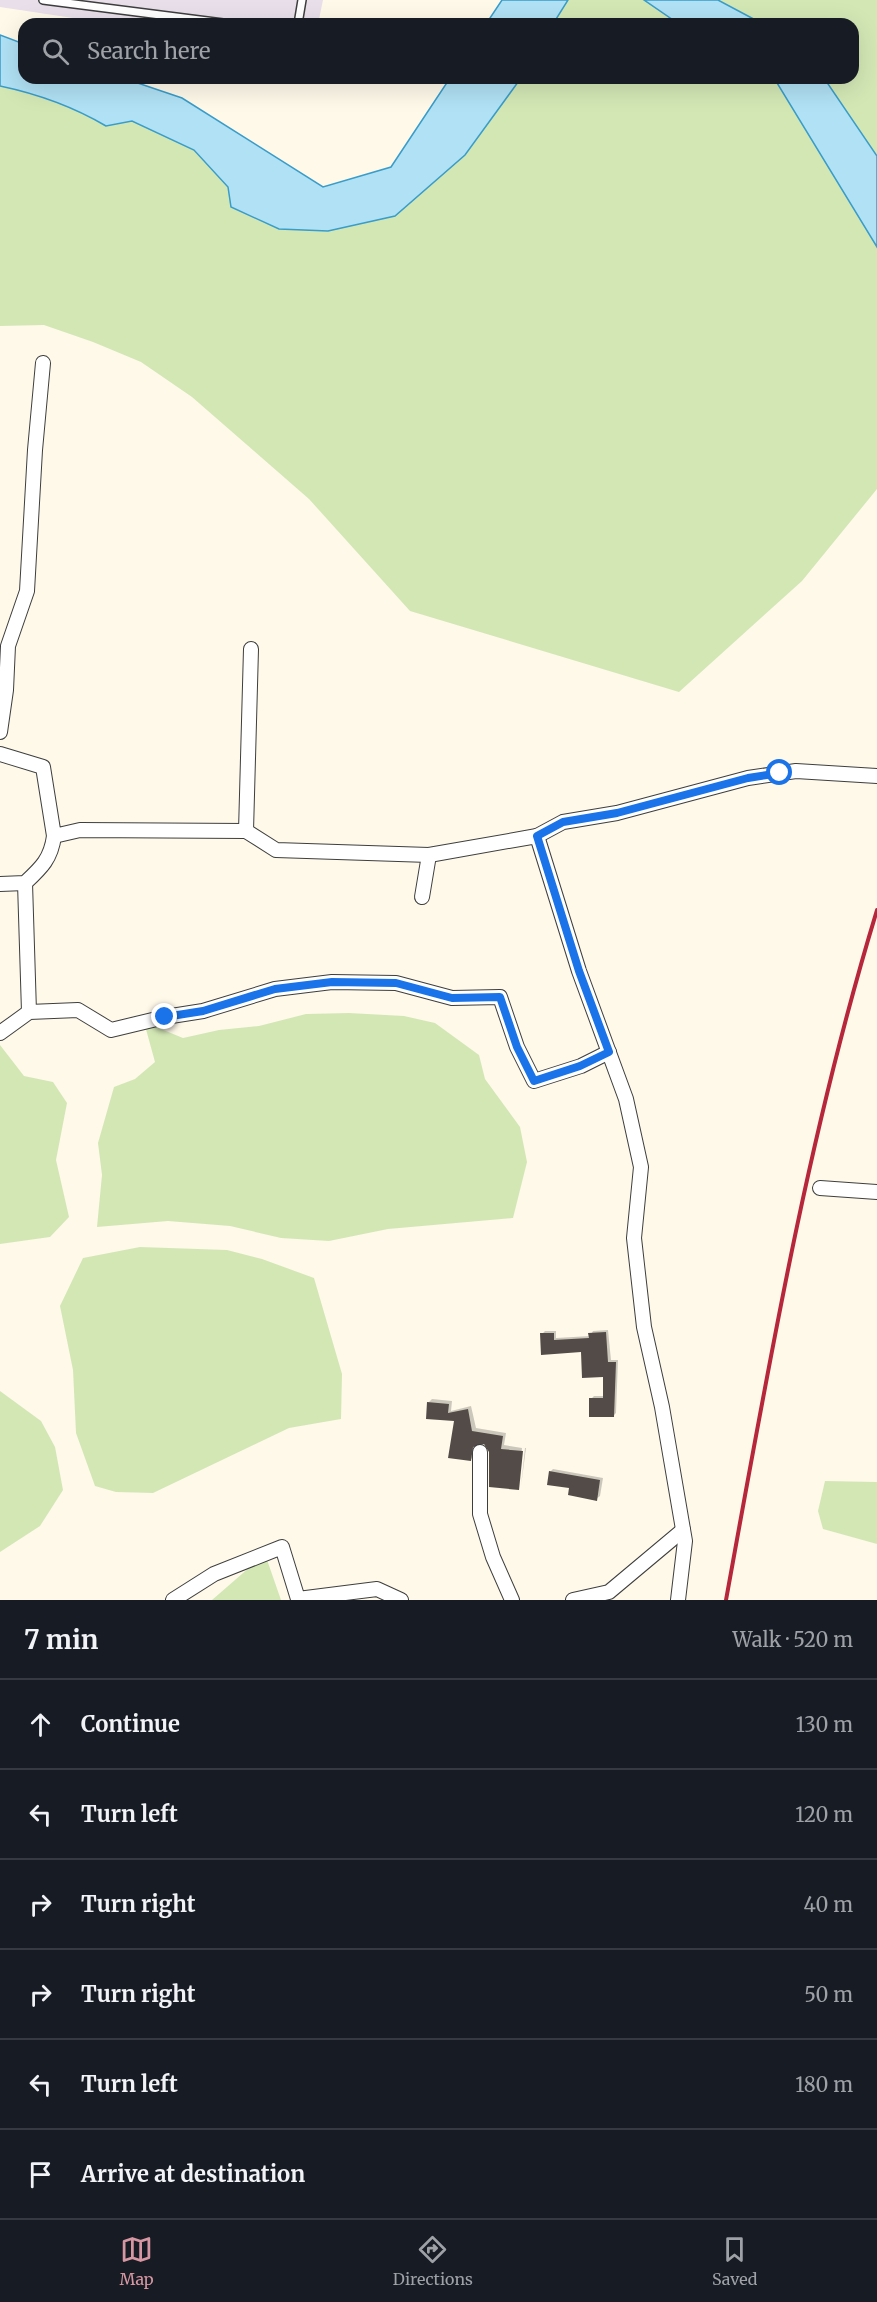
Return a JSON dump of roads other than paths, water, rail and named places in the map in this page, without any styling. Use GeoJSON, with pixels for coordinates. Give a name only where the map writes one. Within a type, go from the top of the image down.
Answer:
{"type":"FeatureCollection","features":[{"type":"Feature","properties":{"kind":"street"},"geometry":{"type":"LineString","coordinates":[[0,732],[6,690],[8,646],[27,591],[35,450],[43,363]]}},
{"type":"Feature","properties":{"kind":"street"},"geometry":{"type":"LineString","coordinates":[[246,831],[251,649]]}},
{"type":"Feature","properties":{"kind":"street"},"geometry":{"type":"LineString","coordinates":[[0,754],[44,767],[54,836],[52,852],[45,865],[25,883],[0,884]]}},
{"type":"Feature","properties":{"kind":"street"},"geometry":{"type":"LineString","coordinates":[[54,836],[80,830],[246,831],[276,850],[429,855],[537,836],[563,822],[617,813],[748,778],[796,771],[877,776]]}},
{"type":"Feature","properties":{"kind":"street"},"geometry":{"type":"LineString","coordinates":[[537,836],[579,971],[626,1099],[642,1167],[634,1238],[643,1316],[662,1407],[685,1541],[678,1600]]}},
{"type":"Feature","properties":{"kind":"street"},"geometry":{"type":"LineString","coordinates":[[422,897],[429,855]]}},
{"type":"Feature","properties":{"kind":"street"},"geometry":{"type":"LineString","coordinates":[[25,883],[29,1012]]}},
{"type":"Feature","properties":{"kind":"street"},"geometry":{"type":"LineString","coordinates":[[0,1033],[29,1012],[78,1010],[111,1030],[165,1017],[203,1011],[275,989],[332,982],[396,983],[452,998],[500,997],[517,1047],[534,1081],[580,1066],[609,1052]]}},
{"type":"Feature","properties":{"kind":"street"},"geometry":{"type":"LineString","coordinates":[[820,1188],[877,1192]]}},
{"type":"Feature","properties":{"kind":"street"},"geometry":{"type":"LineString","coordinates":[[480,1452],[480,1514],[493,1557],[512,1600]]}},
{"type":"Feature","properties":{"kind":"street"},"geometry":{"type":"LineString","coordinates":[[573,1600],[609,1592],[682,1530]]}},
{"type":"Feature","properties":{"kind":"street"},"geometry":{"type":"LineString","coordinates":[[173,1600],[214,1575],[282,1547],[298,1600],[377,1589],[401,1600]]}},
{"type":"Feature","properties":{"kind":"lane"},"geometry":{"type":"LineString","coordinates":[[43,0],[184,18]]}},
{"type":"Feature","properties":{"kind":"lane"},"geometry":{"type":"LineString","coordinates":[[299,18],[302,0]]}},
{"type":"Feature","properties":{"kind":"water"},"geometry":{"type":"Polygon","coordinates":[[[502,0],[568,0],[557,18],[490,18],[502,0]]]}},
{"type":"Feature","properties":{"kind":"water"},"geometry":{"type":"Polygon","coordinates":[[[644,0],[718,0],[752,18],[670,18],[644,0]]]}},
{"type":"Feature","properties":{"kind":"water"},"geometry":{"type":"Polygon","coordinates":[[[0,35],[18,42],[18,84],[141,84],[182,98],[323,187],[391,167],[446,84],[517,84],[465,155],[395,216],[328,231],[279,229],[231,207],[228,187],[194,150],[132,121],[106,126],[80,112],[54,102],[0,86],[0,35]]]}},
{"type":"Feature","properties":{"kind":"water"},"geometry":{"type":"Polygon","coordinates":[[[778,84],[828,84],[877,156],[877,247],[778,84]]]}},
{"type":"Feature","properties":{"kind":"railway"},"geometry":{"type":"LineString","coordinates":[[726,1600],[791,1253],[830,1081],[877,910]]}}]}
